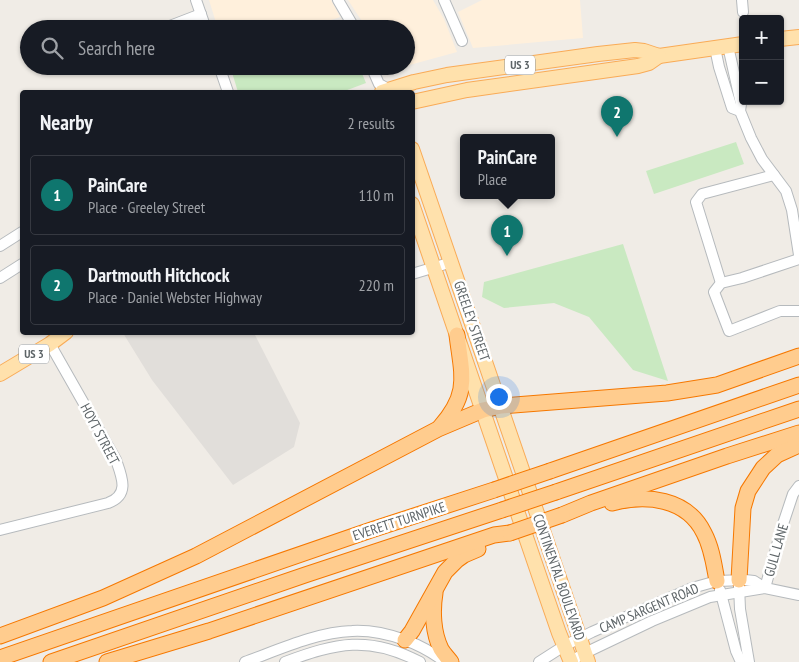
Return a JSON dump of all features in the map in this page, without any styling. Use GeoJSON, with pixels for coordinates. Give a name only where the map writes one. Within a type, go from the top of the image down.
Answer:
{"type":"FeatureCollection","features":[{"type":"Feature","properties":{"kind":"highway"},"geometry":{"type":"LineString","coordinates":[[438,429],[456,406],[462,387],[463,377],[457,335]]}},
{"type":"Feature","properties":{"kind":"highway"},"geometry":{"type":"LineString","coordinates":[[0,636],[103,598],[196,556],[438,429],[484,410],[501,406],[667,394],[693,390],[717,385],[799,356]]}},
{"type":"Feature","properties":{"kind":"highway","name":"EVERETT TURNPIKE"},"geometry":{"type":"LineString","coordinates":[[0,658],[799,385]]}},
{"type":"Feature","properties":{"kind":"highway","name":"EVERETT TURNPIKE"},"geometry":{"type":"LineString","coordinates":[[50,662],[799,409]]}},
{"type":"Feature","properties":{"kind":"highway"},"geometry":{"type":"LineString","coordinates":[[401,645],[412,630],[440,579],[464,555],[496,543],[510,534],[591,502],[799,433]]}},
{"type":"Feature","properties":{"kind":"highway"},"geometry":{"type":"LineString","coordinates":[[739,586],[743,508],[748,491],[762,468],[777,455],[799,445]]}},
{"type":"Feature","properties":{"kind":"highway"},"geometry":{"type":"LineString","coordinates":[[562,515],[589,511],[615,502],[638,500],[658,499],[678,505],[694,518],[704,531],[710,545],[719,588]]}},
{"type":"Feature","properties":{"kind":"highway"},"geometry":{"type":"LineString","coordinates":[[107,662],[208,632],[494,535],[510,534]]}},
{"type":"Feature","properties":{"kind":"highway"},"geometry":{"type":"LineString","coordinates":[[436,589],[434,604],[436,635],[442,650],[452,662]]}},
{"type":"Feature","properties":{"kind":"main road"},"geometry":{"type":"LineString","coordinates":[[784,39],[799,37]]}},
{"type":"Feature","properties":{"kind":"main road","name":"US 3"},"geometry":{"type":"LineString","coordinates":[[384,90],[447,75],[598,54],[635,50],[659,56],[739,45]]}},
{"type":"Feature","properties":{"kind":"main road","name":"US 3"},"geometry":{"type":"LineString","coordinates":[[415,101],[467,90],[638,66],[649,63],[659,56]]}},
{"type":"Feature","properties":{"kind":"main road","name":"GREELEY STREET"},"geometry":{"type":"LineString","coordinates":[[415,157],[530,493]]}},
{"type":"Feature","properties":{"kind":"main road","name":"GREELEY STREET"},"geometry":{"type":"LineString","coordinates":[[415,213],[484,410],[512,497]]}},
{"type":"Feature","properties":{"kind":"main road","name":"US 3"},"geometry":{"type":"LineString","coordinates":[[0,374],[62,335]]}},
{"type":"Feature","properties":{"kind":"main road","name":"CONTINENTAL BOULEVARD"},"geometry":{"type":"LineString","coordinates":[[530,493],[586,657]]}},
{"type":"Feature","properties":{"kind":"main road","name":"CONTINENTAL BOULEVARD"},"geometry":{"type":"LineString","coordinates":[[512,497],[570,662]]}},
{"type":"Feature","properties":{"kind":"street"},"geometry":{"type":"LineString","coordinates":[[196,0],[203,20]]}},
{"type":"Feature","properties":{"kind":"street"},"geometry":{"type":"LineString","coordinates":[[338,0],[350,20]]}},
{"type":"Feature","properties":{"kind":"street"},"geometry":{"type":"LineString","coordinates":[[444,0],[462,41]]}},
{"type":"Feature","properties":{"kind":"street"},"geometry":{"type":"LineString","coordinates":[[742,0],[743,12]]}},
{"type":"Feature","properties":{"kind":"street"},"geometry":{"type":"LineString","coordinates":[[185,20],[201,14]]}},
{"type":"Feature","properties":{"kind":"street"},"geometry":{"type":"LineString","coordinates":[[721,47],[719,67],[732,108],[740,111],[762,159],[786,192],[792,210],[799,255]]}},
{"type":"Feature","properties":{"kind":"street"},"geometry":{"type":"LineString","coordinates":[[222,75],[227,90]]}},
{"type":"Feature","properties":{"kind":"street"},"geometry":{"type":"LineString","coordinates":[[376,75],[384,90]]}},
{"type":"Feature","properties":{"kind":"street"},"geometry":{"type":"LineString","coordinates":[[721,283],[696,202],[702,194],[774,175]]}},
{"type":"Feature","properties":{"kind":"street"},"geometry":{"type":"LineString","coordinates":[[0,246],[20,233]]}},
{"type":"Feature","properties":{"kind":"street"},"geometry":{"type":"LineString","coordinates":[[799,260],[721,283],[714,292],[729,331],[780,311],[799,311]]}},
{"type":"Feature","properties":{"kind":"street"},"geometry":{"type":"LineString","coordinates":[[415,273],[452,262]]}},
{"type":"Feature","properties":{"kind":"street"},"geometry":{"type":"LineString","coordinates":[[0,278],[20,265]]}},
{"type":"Feature","properties":{"kind":"street","name":"HOYT STREET"},"geometry":{"type":"LineString","coordinates":[[0,530],[108,503],[120,496],[122,491],[123,484],[116,460],[50,344]]}},
{"type":"Feature","properties":{"kind":"street","name":"GULL LANE"},"geometry":{"type":"LineString","coordinates":[[765,588],[782,527],[793,494],[799,486]]}},
{"type":"Feature","properties":{"kind":"street","name":"CAMP SARGENT ROAD"},"geometry":{"type":"LineString","coordinates":[[538,662],[580,638],[692,588],[739,586],[754,581],[765,588],[799,595]]}},
{"type":"Feature","properties":{"kind":"street"},"geometry":{"type":"LineString","coordinates":[[739,586],[741,619],[749,662]]}},
{"type":"Feature","properties":{"kind":"street"},"geometry":{"type":"LineString","coordinates":[[719,588],[736,651],[741,662]]}},
{"type":"Feature","properties":{"kind":"street","name":"CAMP SARGENT ROAD"},"geometry":{"type":"LineString","coordinates":[[570,662],[586,657],[684,607],[710,597],[719,588]]}},
{"type":"Feature","properties":{"kind":"street"},"geometry":{"type":"LineString","coordinates":[[245,662],[309,640],[340,632],[361,631],[392,635],[420,662]]}},
{"type":"Feature","properties":{"kind":"street"},"geometry":{"type":"LineString","coordinates":[[285,662],[321,650],[348,645],[401,645],[427,650],[445,662]]}},
{"type":"Feature","properties":{"kind":"shaded area"},"geometry":{"type":"Polygon","coordinates":[[[209,0],[331,0],[340,17],[331,20],[215,20],[209,0]]]}},
{"type":"Feature","properties":{"kind":"shaded area"},"geometry":{"type":"Polygon","coordinates":[[[348,0],[433,0],[444,19],[457,52],[415,64],[415,20],[361,20],[348,0]]]}},
{"type":"Feature","properties":{"kind":"shaded area"},"geometry":{"type":"Polygon","coordinates":[[[482,0],[580,0],[583,38],[473,48],[458,12],[482,0]]]}},
{"type":"Feature","properties":{"kind":"shaded area"},"geometry":{"type":"Polygon","coordinates":[[[124,335],[255,335],[300,423],[294,447],[233,485],[152,380],[124,335]]]}},
{"type":"Feature","properties":{"kind":"green space"},"geometry":{"type":"Polygon","coordinates":[[[233,75],[363,75],[366,83],[347,90],[237,90],[233,75]]]}},
{"type":"Feature","properties":{"kind":"green space"},"geometry":{"type":"Polygon","coordinates":[[[736,142],[744,164],[654,194],[646,171],[736,142]]]}},
{"type":"Feature","properties":{"kind":"green space"},"geometry":{"type":"Polygon","coordinates":[[[623,244],[668,381],[633,370],[589,317],[554,303],[504,308],[482,297],[484,282],[623,244]]]}},
{"type":"Feature","properties":{"kind":"place","name":"Dartmouth Hitchcock"},"geometry":{"type":"Point","coordinates":[617,137]}},
{"type":"Feature","properties":{"kind":"place","name":"PainCare"},"geometry":{"type":"Point","coordinates":[507,256]}}]}
